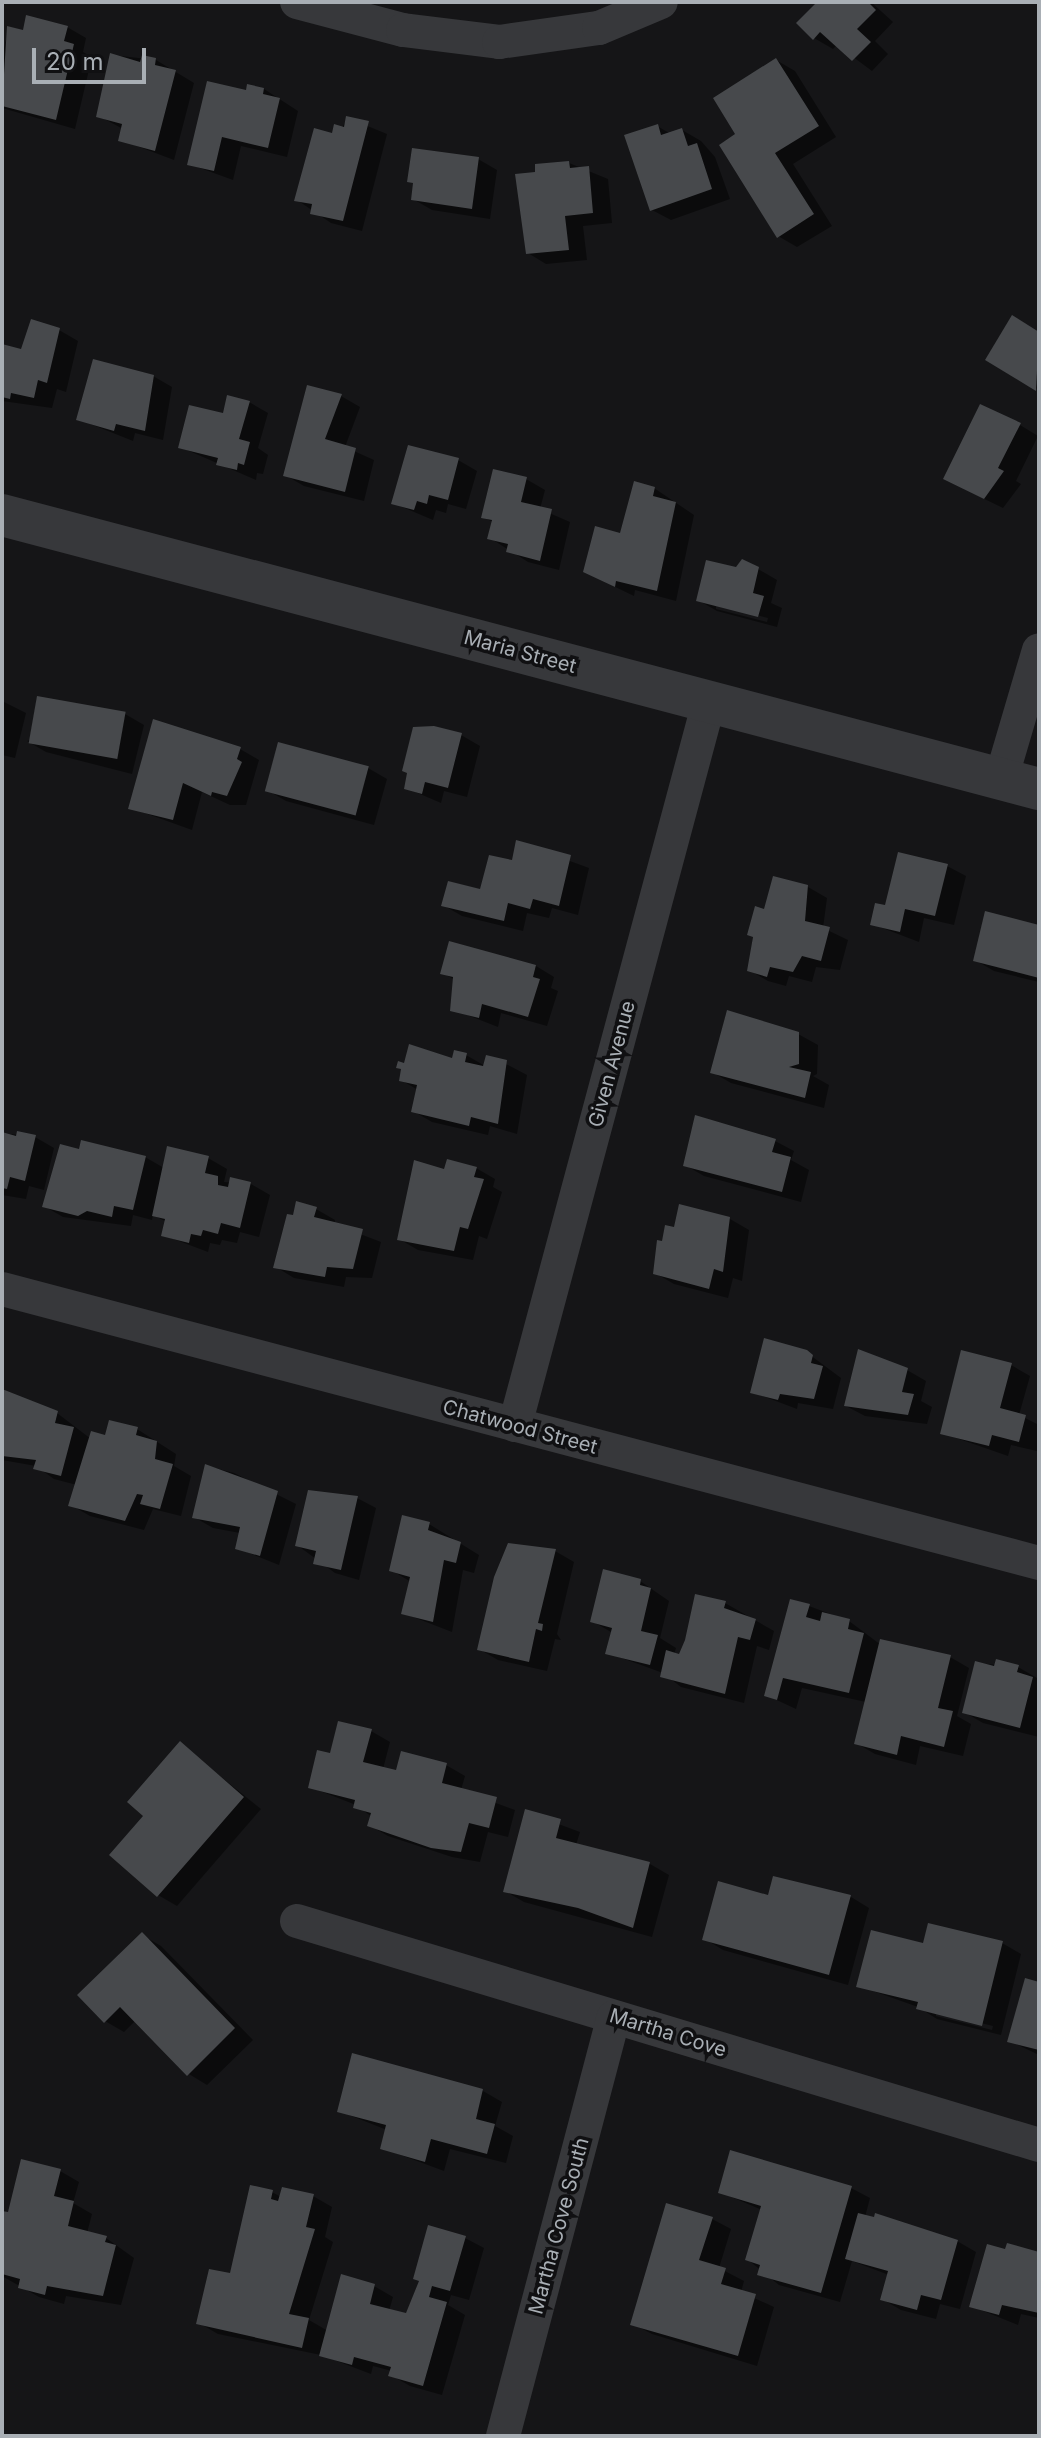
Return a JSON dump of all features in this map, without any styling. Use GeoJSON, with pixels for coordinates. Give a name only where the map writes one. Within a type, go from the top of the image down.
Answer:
{"type":"FeatureCollection","features":[{"type":"Feature","properties":{"kind":"street"},"geometry":{"type":"LineString","coordinates":[[297,2],[403,30],[499,42],[599,28],[661,2]]}},
{"type":"Feature","properties":{"kind":"street","name":"Maria Street"},"geometry":{"type":"LineString","coordinates":[[2,515],[1020,784]]}},
{"type":"Feature","properties":{"kind":"street"},"geometry":{"type":"LineString","coordinates":[[1020,784],[1039,650]]}},
{"type":"Feature","properties":{"kind":"street","name":"Given Avenue"},"geometry":{"type":"LineString","coordinates":[[515,1425],[709,702]]}},
{"type":"Feature","properties":{"kind":"street","name":"Chatwood Street"},"geometry":{"type":"LineString","coordinates":[[2,1289],[1039,1563]]}},
{"type":"Feature","properties":{"kind":"street","name":"Martha Cove"},"geometry":{"type":"LineString","coordinates":[[297,1921],[1039,2145]]}},
{"type":"Feature","properties":{"kind":"street","name":"Martha Cove South"},"geometry":{"type":"LineString","coordinates":[[503,2436],[614,2017]]}},
{"type":"Feature","properties":{"kind":"building"},"geometry":{"type":"Polygon","coordinates":[[[817,2],[868,2],[876,10],[857,29],[871,42],[852,61],[820,32],[813,40],[796,23],[817,2]]]}},
{"type":"Feature","properties":{"kind":"building"},"geometry":{"type":"Polygon","coordinates":[[[26,15],[68,26],[64,41],[74,44],[56,120],[2,106],[7,26],[23,30],[26,15]]]}},
{"type":"Feature","properties":{"kind":"building"},"geometry":{"type":"Polygon","coordinates":[[[110,53],[140,62],[142,55],[156,58],[155,65],[176,70],[155,151],[118,141],[122,124],[96,117],[110,53]]]}},
{"type":"Feature","properties":{"kind":"building"},"geometry":{"type":"Polygon","coordinates":[[[776,58],[819,126],[775,153],[814,214],[777,238],[719,145],[735,134],[713,98],[776,58]]]}},
{"type":"Feature","properties":{"kind":"building"},"geometry":{"type":"Polygon","coordinates":[[[207,81],[246,90],[247,84],[264,88],[263,94],[280,98],[268,148],[222,137],[214,171],[187,165],[207,81]]]}},
{"type":"Feature","properties":{"kind":"building"},"geometry":{"type":"Polygon","coordinates":[[[346,116],[369,121],[343,221],[310,214],[312,204],[294,201],[314,128],[332,133],[334,124],[344,127],[346,116]]]}},
{"type":"Feature","properties":{"kind":"building"},"geometry":{"type":"Polygon","coordinates":[[[658,124],[661,135],[682,128],[688,146],[697,143],[712,189],[650,211],[624,135],[658,124]]]}},
{"type":"Feature","properties":{"kind":"building"},"geometry":{"type":"Polygon","coordinates":[[[412,148],[479,157],[472,209],[411,200],[413,183],[407,182],[412,148]]]}},
{"type":"Feature","properties":{"kind":"building"},"geometry":{"type":"Polygon","coordinates":[[[569,161],[570,168],[589,166],[593,213],[565,216],[569,250],[526,254],[515,174],[535,172],[535,164],[569,161]]]}},
{"type":"Feature","properties":{"kind":"building"},"geometry":{"type":"Polygon","coordinates":[[[1012,315],[1039,332],[1036,391],[985,360],[1012,315]]]}},
{"type":"Feature","properties":{"kind":"building"},"geometry":{"type":"Polygon","coordinates":[[[31,319],[60,328],[47,383],[38,380],[34,398],[11,393],[10,399],[2,397],[2,344],[21,349],[31,319]]]}},
{"type":"Feature","properties":{"kind":"building"},"geometry":{"type":"Polygon","coordinates":[[[93,359],[154,375],[145,431],[116,424],[114,431],[76,420],[93,359]]]}},
{"type":"Feature","properties":{"kind":"building"},"geometry":{"type":"Polygon","coordinates":[[[307,385],[342,394],[325,439],[356,448],[345,492],[283,476],[307,385]]]}},
{"type":"Feature","properties":{"kind":"building"},"geometry":{"type":"Polygon","coordinates":[[[227,395],[250,401],[239,439],[250,442],[244,465],[238,463],[237,470],[216,465],[218,458],[178,448],[189,405],[223,413],[227,395]]]}},
{"type":"Feature","properties":{"kind":"building"},"geometry":{"type":"Polygon","coordinates":[[[980,404],[1021,423],[998,468],[1004,471],[984,499],[943,479],[980,404]]]}},
{"type":"Feature","properties":{"kind":"building"},"geometry":{"type":"Polygon","coordinates":[[[408,445],[459,458],[448,500],[429,495],[427,504],[417,501],[414,510],[391,504],[408,445]]]}},
{"type":"Feature","properties":{"kind":"building"},"geometry":{"type":"Polygon","coordinates":[[[493,469],[527,477],[521,502],[552,509],[540,561],[506,552],[508,544],[487,539],[492,520],[481,518],[493,469]]]}},
{"type":"Feature","properties":{"kind":"building"},"geometry":{"type":"Polygon","coordinates":[[[634,481],[655,487],[653,496],[676,502],[657,591],[616,581],[615,587],[583,572],[595,526],[620,533],[634,481]]]}},
{"type":"Feature","properties":{"kind":"building"},"geometry":{"type":"Polygon","coordinates":[[[742,559],[759,567],[753,593],[764,596],[758,617],[696,601],[706,560],[736,567],[742,559]]]}},
{"type":"Feature","properties":{"kind":"building"},"geometry":{"type":"Polygon","coordinates":[[[37,696],[126,712],[117,759],[29,743],[37,696]]]}},
{"type":"Feature","properties":{"kind":"building"},"geometry":{"type":"Polygon","coordinates":[[[153,719],[241,747],[237,759],[242,762],[227,796],[212,792],[211,796],[183,783],[173,820],[128,809],[153,719]]]}},
{"type":"Feature","properties":{"kind":"building"},"geometry":{"type":"Polygon","coordinates":[[[434,726],[462,733],[448,788],[425,782],[422,794],[404,789],[407,773],[402,771],[413,727],[434,726]]]}},
{"type":"Feature","properties":{"kind":"building"},"geometry":{"type":"Polygon","coordinates":[[[278,742],[369,766],[356,816],[265,791],[278,742]]]}},
{"type":"Feature","properties":{"kind":"building"},"geometry":{"type":"Polygon","coordinates":[[[516,840],[571,855],[559,906],[533,899],[530,909],[508,903],[504,921],[441,906],[448,881],[480,889],[489,855],[512,860],[516,840]]]}},
{"type":"Feature","properties":{"kind":"building"},"geometry":{"type":"Polygon","coordinates":[[[898,852],[948,864],[935,916],[905,909],[900,932],[870,925],[875,903],[885,905],[898,852]]]}},
{"type":"Feature","properties":{"kind":"building"},"geometry":{"type":"Polygon","coordinates":[[[773,876],[808,885],[805,921],[830,927],[821,961],[802,956],[793,972],[770,967],[767,977],[747,971],[753,937],[747,935],[755,906],[764,909],[773,876]]]}},
{"type":"Feature","properties":{"kind":"building"},"geometry":{"type":"Polygon","coordinates":[[[985,911],[1039,925],[1039,978],[973,961],[985,911]]]}},
{"type":"Feature","properties":{"kind":"building"},"geometry":{"type":"Polygon","coordinates":[[[449,941],[536,965],[533,977],[540,979],[528,1017],[482,1004],[479,1018],[450,1011],[453,977],[440,974],[449,941]]]}},
{"type":"Feature","properties":{"kind":"building"},"geometry":{"type":"Polygon","coordinates":[[[727,1010],[799,1032],[799,1064],[789,1067],[811,1072],[805,1098],[710,1073],[727,1010]]]}},
{"type":"Feature","properties":{"kind":"building"},"geometry":{"type":"Polygon","coordinates":[[[409,1044],[452,1058],[454,1050],[467,1053],[465,1062],[483,1066],[486,1055],[507,1060],[498,1124],[471,1117],[469,1126],[411,1112],[417,1085],[399,1081],[401,1069],[396,1068],[398,1061],[404,1063],[409,1044]]]}},
{"type":"Feature","properties":{"kind":"building"},"geometry":{"type":"Polygon","coordinates":[[[695,1115],[776,1139],[772,1152],[791,1157],[782,1192],[683,1166],[695,1115]]]}},
{"type":"Feature","properties":{"kind":"building"},"geometry":{"type":"Polygon","coordinates":[[[17,1131],[36,1135],[25,1181],[10,1177],[7,1189],[2,1188],[2,1132],[16,1136],[17,1131]]]}},
{"type":"Feature","properties":{"kind":"building"},"geometry":{"type":"Polygon","coordinates":[[[81,1140],[146,1156],[133,1210],[114,1206],[112,1217],[87,1211],[78,1216],[42,1207],[60,1144],[79,1149],[81,1140]]]}},
{"type":"Feature","properties":{"kind":"building"},"geometry":{"type":"Polygon","coordinates":[[[167,1146],[209,1156],[205,1173],[218,1176],[218,1185],[228,1187],[230,1177],[251,1182],[240,1228],[221,1223],[218,1234],[203,1230],[201,1236],[191,1234],[189,1243],[161,1236],[165,1219],[152,1216],[167,1146]]]}},
{"type":"Feature","properties":{"kind":"building"},"geometry":{"type":"Polygon","coordinates":[[[447,1159],[477,1167],[474,1177],[484,1179],[468,1229],[460,1227],[454,1251],[397,1240],[414,1160],[444,1169],[447,1159]]]}},
{"type":"Feature","properties":{"kind":"building"},"geometry":{"type":"Polygon","coordinates":[[[296,1201],[317,1207],[314,1217],[363,1229],[353,1269],[327,1267],[325,1277],[273,1268],[287,1214],[293,1215],[296,1201]]]}},
{"type":"Feature","properties":{"kind":"building"},"geometry":{"type":"Polygon","coordinates":[[[679,1204],[730,1217],[723,1272],[714,1269],[709,1289],[653,1274],[657,1240],[662,1241],[665,1225],[674,1227],[679,1204]]]}},
{"type":"Feature","properties":{"kind":"building"},"geometry":{"type":"Polygon","coordinates":[[[764,1338],[807,1350],[813,1355],[811,1363],[823,1366],[814,1399],[780,1394],[778,1400],[750,1393],[764,1338]]]}},
{"type":"Feature","properties":{"kind":"building"},"geometry":{"type":"Polygon","coordinates":[[[858,1349],[908,1368],[902,1392],[914,1394],[908,1415],[844,1406],[858,1349]]]}},
{"type":"Feature","properties":{"kind":"building"},"geometry":{"type":"Polygon","coordinates":[[[961,1350],[1012,1363],[1000,1408],[1026,1415],[1019,1442],[992,1435],[989,1446],[940,1434],[961,1350]]]}},
{"type":"Feature","properties":{"kind":"building"},"geometry":{"type":"Polygon","coordinates":[[[2,1389],[58,1411],[55,1423],[74,1427],[61,1476],[33,1469],[36,1460],[2,1456],[2,1389]]]}},
{"type":"Feature","properties":{"kind":"building"},"geometry":{"type":"Polygon","coordinates":[[[109,1420],[138,1427],[136,1435],[157,1441],[155,1459],[173,1464],[160,1509],[140,1504],[143,1495],[137,1494],[125,1521],[68,1506],[91,1431],[105,1435],[109,1420]]]}},
{"type":"Feature","properties":{"kind":"building"},"geometry":{"type":"Polygon","coordinates":[[[205,1464],[278,1491],[260,1556],[235,1549],[240,1527],[192,1518],[205,1464]]]}},
{"type":"Feature","properties":{"kind":"building"},"geometry":{"type":"Polygon","coordinates":[[[308,1490],[358,1496],[341,1570],[313,1564],[316,1551],[295,1546],[308,1490]]]}},
{"type":"Feature","properties":{"kind":"building"},"geometry":{"type":"Polygon","coordinates":[[[402,1515],[430,1522],[428,1530],[461,1542],[456,1563],[444,1560],[433,1622],[401,1614],[410,1577],[389,1571],[402,1515]]]}},
{"type":"Feature","properties":{"kind":"building"},"geometry":{"type":"Polygon","coordinates":[[[508,1543],[556,1549],[538,1623],[543,1624],[542,1631],[536,1629],[529,1662],[477,1650],[494,1577],[508,1543]]]}},
{"type":"Feature","properties":{"kind":"building"},"geometry":{"type":"Polygon","coordinates":[[[603,1569],[641,1579],[640,1585],[651,1588],[641,1631],[658,1635],[650,1665],[605,1654],[612,1628],[590,1622],[603,1569]]]}},
{"type":"Feature","properties":{"kind":"building"},"geometry":{"type":"Polygon","coordinates":[[[695,1594],[726,1601],[724,1608],[756,1619],[750,1640],[738,1637],[725,1694],[660,1677],[666,1650],[679,1654],[685,1640],[695,1594]]]}},
{"type":"Feature","properties":{"kind":"building"},"geometry":{"type":"Polygon","coordinates":[[[790,1599],[810,1604],[806,1617],[820,1621],[822,1612],[850,1619],[848,1629],[864,1633],[849,1693],[783,1678],[777,1700],[764,1696],[790,1599]]]}},
{"type":"Feature","properties":{"kind":"building"},"geometry":{"type":"Polygon","coordinates":[[[880,1639],[951,1655],[938,1708],[953,1711],[944,1747],[901,1736],[897,1755],[854,1744],[880,1639]]]}},
{"type":"Feature","properties":{"kind":"building"},"geometry":{"type":"Polygon","coordinates":[[[996,1659],[1019,1665],[1017,1672],[1033,1677],[1020,1728],[962,1713],[975,1661],[994,1666],[996,1659]]]}},
{"type":"Feature","properties":{"kind":"building"},"geometry":{"type":"Polygon","coordinates":[[[338,1721],[372,1729],[363,1762],[396,1770],[401,1751],[447,1763],[442,1783],[497,1797],[489,1828],[469,1823],[461,1852],[431,1848],[367,1826],[371,1813],[353,1808],[355,1800],[308,1788],[317,1750],[330,1753],[338,1721]]]}},
{"type":"Feature","properties":{"kind":"building"},"geometry":{"type":"Polygon","coordinates":[[[180,1741],[244,1797],[157,1897],[109,1855],[143,1816],[127,1802],[180,1741]]]}},
{"type":"Feature","properties":{"kind":"building"},"geometry":{"type":"Polygon","coordinates":[[[525,1809],[561,1819],[556,1838],[650,1862],[633,1928],[578,1908],[503,1892],[525,1809]]]}},
{"type":"Feature","properties":{"kind":"building"},"geometry":{"type":"Polygon","coordinates":[[[773,1876],[851,1895],[829,1975],[702,1940],[718,1881],[768,1895],[773,1876]]]}},
{"type":"Feature","properties":{"kind":"building"},"geometry":{"type":"Polygon","coordinates":[[[928,1923],[1003,1941],[982,2026],[916,2009],[918,2002],[856,1987],[871,1930],[923,1943],[928,1923]]]}},
{"type":"Feature","properties":{"kind":"building"},"geometry":{"type":"Polygon","coordinates":[[[142,1932],[235,2028],[187,2076],[120,2007],[104,2023],[77,1995],[142,1932]]]}},
{"type":"Feature","properties":{"kind":"building"},"geometry":{"type":"Polygon","coordinates":[[[1025,1978],[1039,1982],[1039,2050],[1007,2042],[1025,1978]]]}},
{"type":"Feature","properties":{"kind":"building"},"geometry":{"type":"Polygon","coordinates":[[[352,2053],[483,2089],[476,2119],[495,2124],[487,2154],[431,2139],[425,2162],[380,2149],[386,2125],[337,2112],[352,2053]]]}},
{"type":"Feature","properties":{"kind":"building"},"geometry":{"type":"Polygon","coordinates":[[[730,2150],[852,2186],[821,2293],[757,2275],[760,2265],[745,2260],[761,2206],[718,2193],[730,2150]]]}},
{"type":"Feature","properties":{"kind":"building"},"geometry":{"type":"Polygon","coordinates":[[[21,2159],[61,2169],[54,2196],[74,2201],[68,2226],[107,2236],[105,2242],[116,2245],[103,2296],[47,2286],[45,2295],[18,2288],[20,2279],[2,2274],[2,2211],[8,2212],[21,2159]]]}},
{"type":"Feature","properties":{"kind":"building"},"geometry":{"type":"Polygon","coordinates":[[[250,2185],[273,2190],[271,2199],[278,2201],[282,2187],[314,2194],[306,2227],[315,2229],[289,2314],[309,2318],[302,2348],[196,2324],[209,2269],[230,2273],[250,2185]]]}},
{"type":"Feature","properties":{"kind":"building"},"geometry":{"type":"Polygon","coordinates":[[[666,2203],[713,2217],[699,2260],[726,2268],[721,2284],[756,2294],[738,2356],[630,2325],[666,2203]]]}},
{"type":"Feature","properties":{"kind":"building"},"geometry":{"type":"Polygon","coordinates":[[[858,2213],[874,2217],[875,2213],[958,2240],[941,2300],[921,2295],[917,2310],[880,2300],[888,2271],[845,2259],[858,2213]]]}},
{"type":"Feature","properties":{"kind":"building"},"geometry":{"type":"Polygon","coordinates":[[[428,2225],[466,2236],[450,2291],[432,2286],[429,2297],[447,2302],[423,2386],[388,2376],[391,2367],[354,2357],[352,2365],[319,2356],[341,2274],[375,2284],[370,2304],[406,2313],[419,2281],[413,2279],[428,2225]]]}},
{"type":"Feature","properties":{"kind":"building"},"geometry":{"type":"Polygon","coordinates":[[[1007,2243],[1039,2252],[1039,2313],[1002,2305],[999,2315],[969,2307],[987,2244],[1005,2249],[1007,2243]]]}}]}
